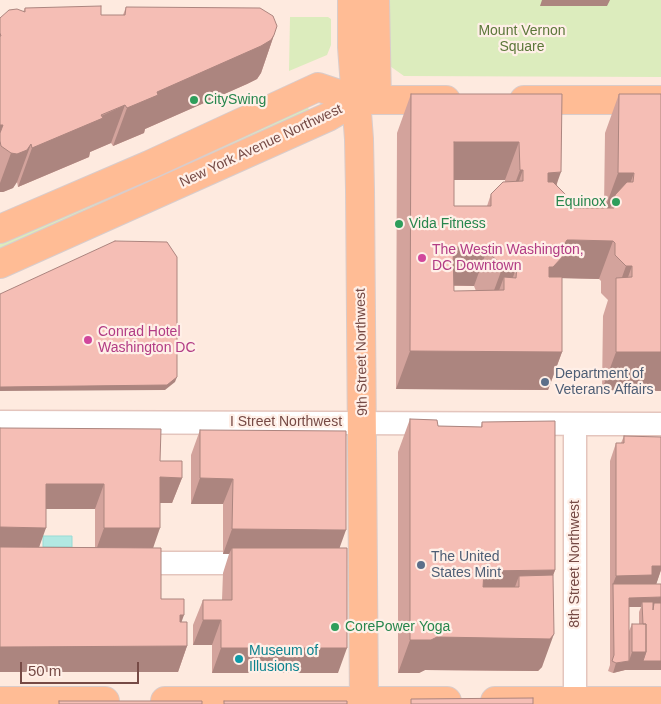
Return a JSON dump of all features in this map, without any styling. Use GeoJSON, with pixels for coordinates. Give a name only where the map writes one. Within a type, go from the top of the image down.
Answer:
{"type":"FeatureCollection","features":[{"type":"Feature","properties":{"kind":"main road","name":"9th Street Northwest"},"geometry":{"type":"LineString","coordinates":[[352,0],[352,47],[367,100]]}},
{"type":"Feature","properties":{"kind":"main road","name":"9th Street Northwest"},"geometry":{"type":"LineString","coordinates":[[364,702],[352,563],[363,423],[367,100],[375,0]]}},
{"type":"Feature","properties":{"kind":"main road","name":"New York Avenue Northwest"},"geometry":{"type":"LineString","coordinates":[[0,229],[149,165],[318,87],[367,100]]}},
{"type":"Feature","properties":{"kind":"main road"},"geometry":{"type":"LineString","coordinates":[[367,100],[472,100]]}},
{"type":"Feature","properties":{"kind":"main road","name":"New York Avenue Northwest"},"geometry":{"type":"LineString","coordinates":[[0,264],[367,100]]}},
{"type":"Feature","properties":{"kind":"main road"},"geometry":{"type":"LineString","coordinates":[[502,100],[661,100]]}},
{"type":"Feature","properties":{"kind":"main road"},"geometry":{"type":"LineString","coordinates":[[0,701],[661,701]]}},
{"type":"Feature","properties":{"kind":"street","name":"I Street Northwest"},"geometry":{"type":"LineString","coordinates":[[0,422],[661,424]]}},
{"type":"Feature","properties":{"kind":"street","name":"8th Street Northwest"},"geometry":{"type":"LineString","coordinates":[[574,702],[575,424]]}},
{"type":"Feature","properties":{"kind":"street"},"geometry":{"type":"LineString","coordinates":[[106,563],[282,563]]}},
{"type":"Feature","properties":{"kind":"green space","name":"Mount Vernon Square"},"geometry":{"type":"Polygon","coordinates":[[[382,0],[661,0],[661,77],[404,76],[387,64],[382,0]]]}},
{"type":"Feature","properties":{"kind":"green space"},"geometry":{"type":"Polygon","coordinates":[[[290,17],[328,17],[331,19],[331,45],[327,55],[289,71],[290,17]]]}},
{"type":"Feature","properties":{"kind":"green space"},"geometry":{"type":"Polygon","coordinates":[[[307,105],[310,112],[0,251],[0,239],[307,105]]]}},
{"type":"Feature","properties":{"kind":"water"},"geometry":{"type":"Polygon","coordinates":[[[43,536],[72,536],[72,547],[43,547],[43,536]]]}},
{"type":"Feature","properties":{"kind":"building"},"geometry":{"type":"Polygon","coordinates":[[[101,6],[101,15],[125,15],[126,7],[260,8],[273,16],[277,26],[271,40],[261,46],[157,92],[158,95],[127,108],[125,105],[101,115],[103,118],[32,148],[31,144],[27,150],[17,154],[11,153],[1,146],[0,141],[3,125],[0,125],[0,18],[9,10],[17,9],[25,12],[25,8],[101,6]]]}},
{"type":"Feature","properties":{"kind":"building"},"geometry":{"type":"Polygon","coordinates":[[[411,94],[562,94],[561,172],[548,173],[548,182],[553,182],[565,194],[565,206],[568,208],[614,208],[615,195],[627,182],[633,182],[634,173],[618,173],[619,94],[661,94],[661,352],[616,352],[616,278],[632,277],[632,266],[626,266],[615,255],[615,243],[613,241],[573,240],[567,240],[565,243],[565,254],[553,267],[549,267],[549,277],[562,277],[562,352],[410,351],[411,94]],[[454,142],[454,206],[491,206],[491,194],[503,182],[523,181],[523,170],[520,170],[519,142],[454,142]],[[456,247],[453,249],[454,291],[504,290],[504,277],[516,278],[517,266],[503,266],[490,254],[488,247],[456,247]]]}},
{"type":"Feature","properties":{"kind":"building","name":"Conrad Hotel Washington DC"},"geometry":{"type":"Polygon","coordinates":[[[115,241],[167,242],[177,257],[177,377],[167,385],[0,387],[0,294],[115,241]]]}},
{"type":"Feature","properties":{"kind":"building"},"geometry":{"type":"Polygon","coordinates":[[[410,419],[437,420],[438,426],[482,427],[482,422],[555,421],[555,570],[484,571],[483,587],[519,587],[519,576],[553,575],[554,634],[550,639],[437,637],[431,640],[410,640],[410,419]]]}},
{"type":"Feature","properties":{"kind":"building"},"geometry":{"type":"Polygon","coordinates":[[[0,428],[161,429],[160,461],[182,461],[182,478],[160,477],[160,528],[104,528],[104,484],[46,484],[46,528],[0,527],[0,428]]]}},
{"type":"Feature","properties":{"kind":"building"},"geometry":{"type":"Polygon","coordinates":[[[200,430],[346,431],[346,530],[232,529],[233,479],[200,478],[200,430]]]}},
{"type":"Feature","properties":{"kind":"building"},"geometry":{"type":"Polygon","coordinates":[[[624,436],[661,437],[661,566],[652,566],[652,575],[616,576],[616,443],[624,443],[624,436]]]}},
{"type":"Feature","properties":{"kind":"building"},"geometry":{"type":"Polygon","coordinates":[[[0,547],[161,548],[161,599],[184,599],[184,615],[180,615],[180,622],[187,622],[187,646],[0,647],[0,547]]]}},
{"type":"Feature","properties":{"kind":"building"},"geometry":{"type":"Polygon","coordinates":[[[232,548],[347,548],[347,648],[221,648],[221,620],[203,620],[203,600],[232,600],[232,548]]]}},
{"type":"Feature","properties":{"kind":"building"},"geometry":{"type":"Polygon","coordinates":[[[613,584],[661,584],[661,597],[629,598],[629,661],[616,663],[612,661],[614,655],[613,584]]]}},
{"type":"Feature","properties":{"kind":"building"},"geometry":{"type":"Polygon","coordinates":[[[642,602],[653,602],[653,610],[654,603],[661,603],[661,661],[643,661],[646,652],[646,624],[643,624],[642,602]]]}},
{"type":"Feature","properties":{"kind":"building"},"geometry":{"type":"Polygon","coordinates":[[[632,624],[646,624],[646,652],[632,652],[632,624]]]}},
{"type":"Feature","properties":{"kind":"building"},"geometry":{"type":"Polygon","coordinates":[[[533,698],[533,704],[411,704],[411,699],[533,698]]]}},
{"type":"Feature","properties":{"kind":"building"},"geometry":{"type":"Polygon","coordinates":[[[59,701],[202,701],[202,704],[59,704],[59,701]]]}},
{"type":"Feature","properties":{"kind":"building"},"geometry":{"type":"Polygon","coordinates":[[[224,701],[347,701],[347,704],[224,704],[224,701]]]}},
{"type":"Feature","properties":{"kind":"place","name":"CitySwing"},"geometry":{"type":"Point","coordinates":[194,100]}},
{"type":"Feature","properties":{"kind":"place","name":"Equinox"},"geometry":{"type":"Point","coordinates":[616,202]}},
{"type":"Feature","properties":{"kind":"place","name":"Vida Fitness"},"geometry":{"type":"Point","coordinates":[399,224]}},
{"type":"Feature","properties":{"kind":"place","name":"The Westin Washington, DC Downtown"},"geometry":{"type":"Point","coordinates":[422,258]}},
{"type":"Feature","properties":{"kind":"place","name":"Conrad Hotel Washington DC"},"geometry":{"type":"Point","coordinates":[88,340]}},
{"type":"Feature","properties":{"kind":"place","name":"Department of Veterans Affairs"},"geometry":{"type":"Point","coordinates":[545,382]}},
{"type":"Feature","properties":{"kind":"place","name":"The United States Mint"},"geometry":{"type":"Point","coordinates":[421,565]}},
{"type":"Feature","properties":{"kind":"place","name":"CorePower Yoga"},"geometry":{"type":"Point","coordinates":[335,627]}},
{"type":"Feature","properties":{"kind":"place","name":"Museum of Illusions"},"geometry":{"type":"Point","coordinates":[239,659]}}]}
